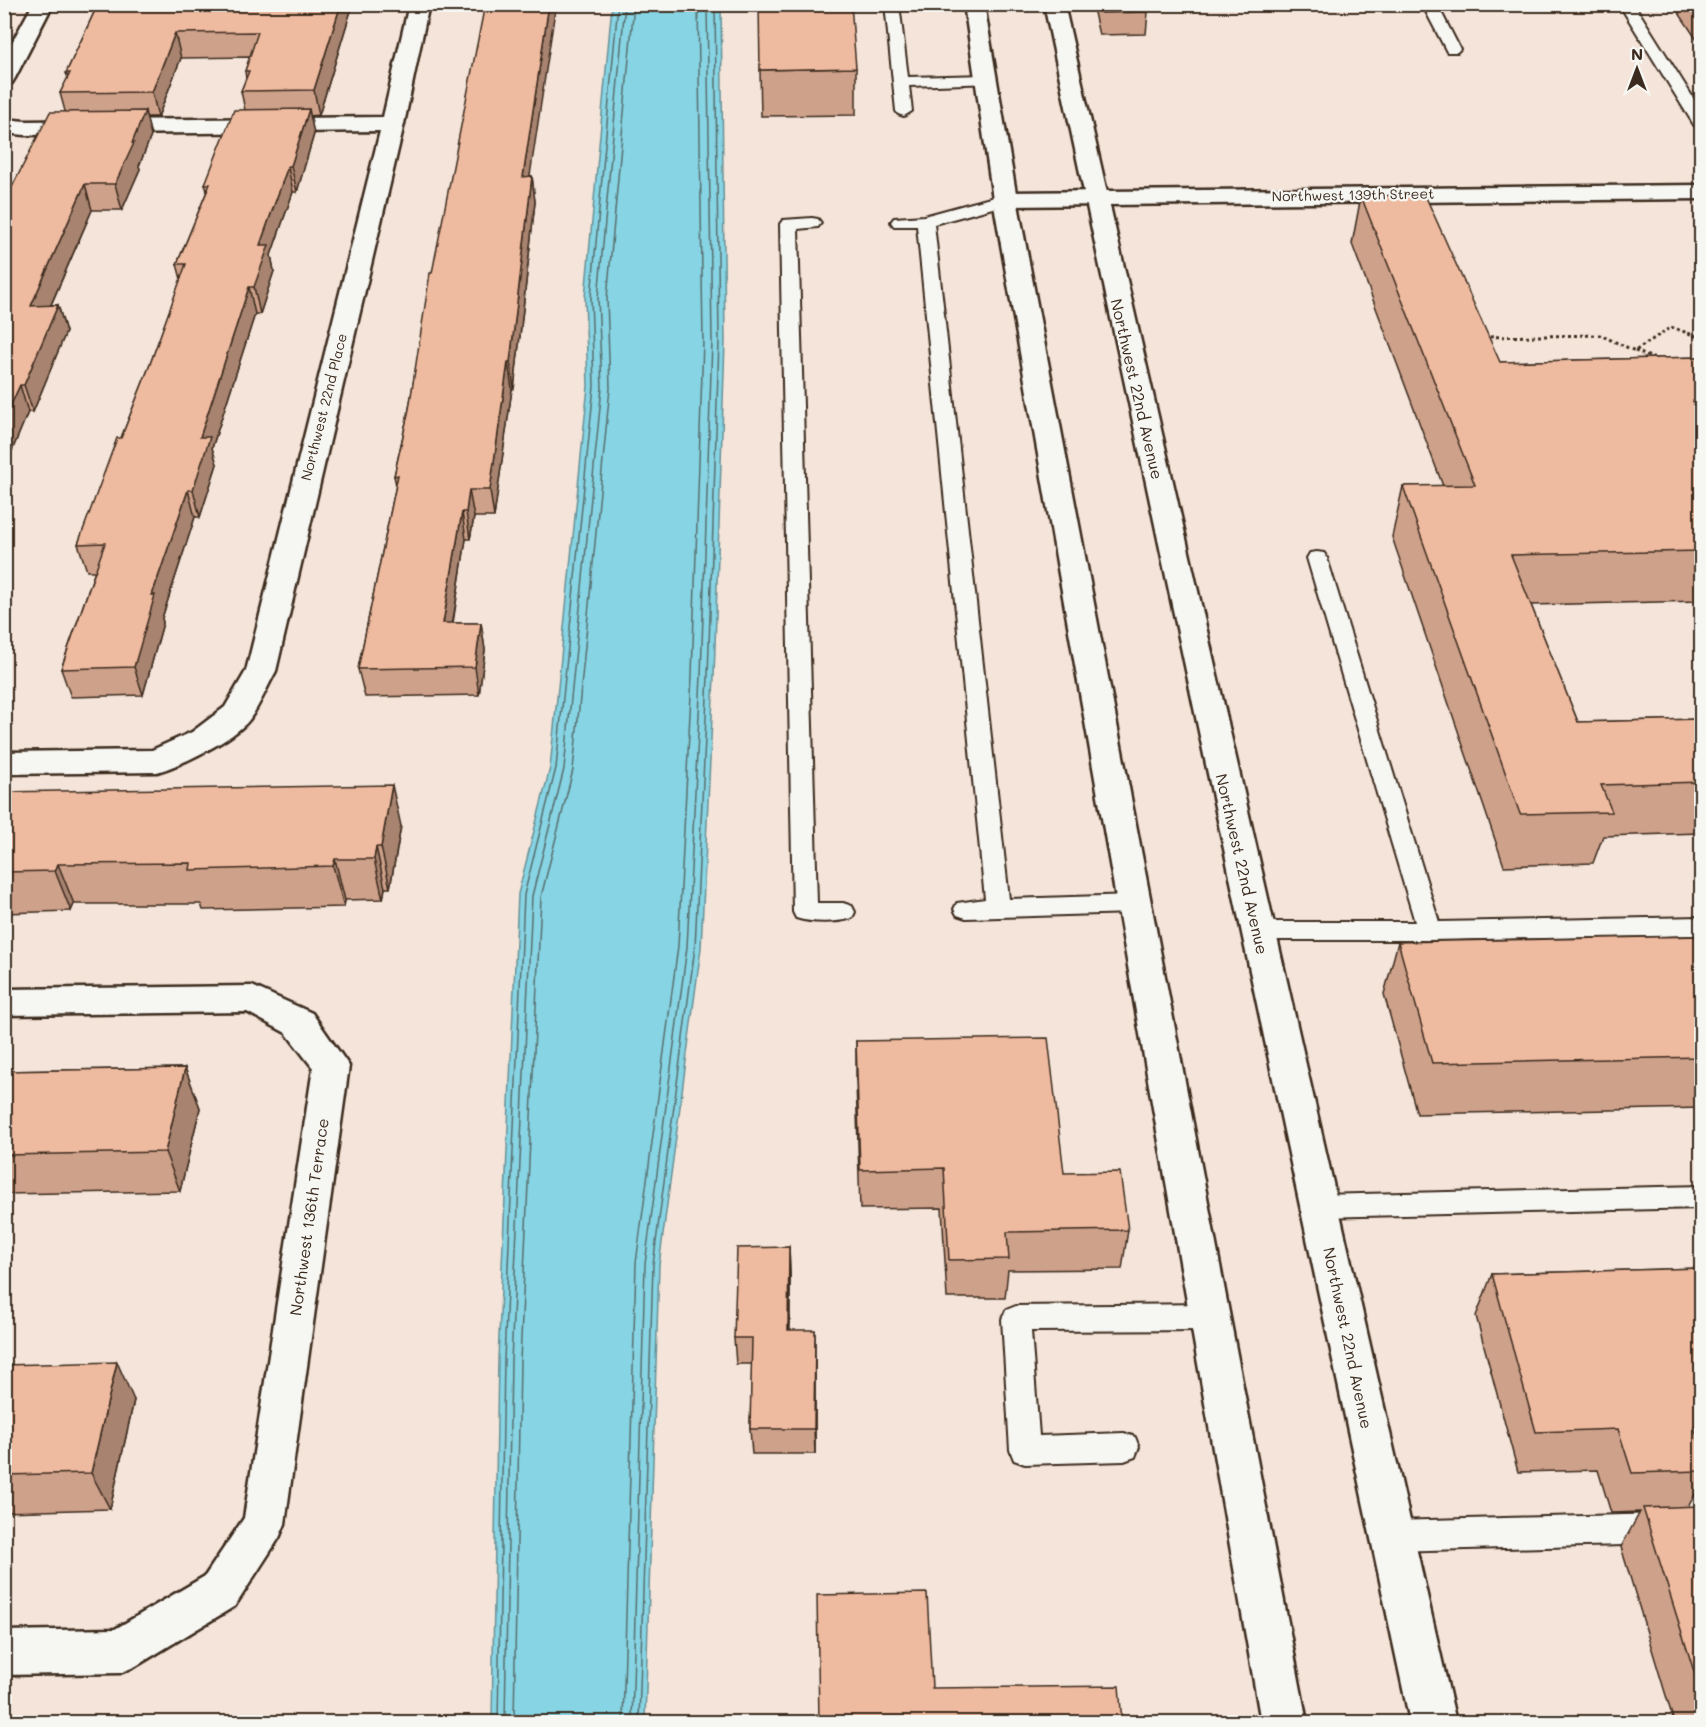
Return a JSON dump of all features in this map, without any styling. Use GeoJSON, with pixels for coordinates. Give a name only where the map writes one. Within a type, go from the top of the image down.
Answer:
{"type":"FeatureCollection","features":[{"type":"Feature","properties":{"kind":"main road"},"geometry":{"type":"LineString","coordinates":[[4,78],[43,4]]}},
{"type":"Feature","properties":{"kind":"main road","name":"Northwest 22nd Place"},"geometry":{"type":"LineString","coordinates":[[4,763],[157,761],[203,739],[237,714],[261,671],[393,124],[419,4]]}},
{"type":"Feature","properties":{"kind":"main road"},"geometry":{"type":"LineString","coordinates":[[974,4],[1005,199],[1284,1722]]}},
{"type":"Feature","properties":{"kind":"main road","name":"Northwest 22nd Avenue"},"geometry":{"type":"LineString","coordinates":[[1054,4],[1433,1722]]}},
{"type":"Feature","properties":{"kind":"main road"},"geometry":{"type":"LineString","coordinates":[[4,126],[25,128],[393,124]]}},
{"type":"Feature","properties":{"kind":"main road","name":"Northwest 139th Street"},"geometry":{"type":"LineString","coordinates":[[1005,199],[1701,192]]}},
{"type":"Feature","properties":{"kind":"main road","name":"Northwest 136th Terrace"},"geometry":{"type":"LineString","coordinates":[[4,1002],[252,999],[299,1023],[331,1066],[264,1524],[220,1591],[120,1651],[4,1653]]}},
{"type":"Feature","properties":{"kind":"lane"},"geometry":{"type":"LineString","coordinates":[[892,4],[904,111]]}},
{"type":"Feature","properties":{"kind":"lane"},"geometry":{"type":"LineString","coordinates":[[1429,4],[1452,49]]}},
{"type":"Feature","properties":{"kind":"lane"},"geometry":{"type":"LineString","coordinates":[[1626,4],[1701,125]]}},
{"type":"Feature","properties":{"kind":"lane"},"geometry":{"type":"LineString","coordinates":[[901,82],[986,80]]}},
{"type":"Feature","properties":{"kind":"lane"},"geometry":{"type":"LineString","coordinates":[[900,222],[925,221],[1005,199]]}},
{"type":"Feature","properties":{"kind":"lane"},"geometry":{"type":"LineString","coordinates":[[925,221],[998,908]]}},
{"type":"Feature","properties":{"kind":"lane"},"geometry":{"type":"LineString","coordinates":[[812,224],[789,224],[805,912],[843,912]]}},
{"type":"Feature","properties":{"kind":"lane"},"geometry":{"type":"LineString","coordinates":[[1317,558],[1431,931]]}},
{"type":"Feature","properties":{"kind":"lane"},"geometry":{"type":"LineString","coordinates":[[966,909],[1133,904]]}},
{"type":"Feature","properties":{"kind":"lane"},"geometry":{"type":"LineString","coordinates":[[1257,931],[1431,931],[1701,926]]}},
{"type":"Feature","properties":{"kind":"lane"},"geometry":{"type":"LineString","coordinates":[[1318,1206],[1701,1197]]}},
{"type":"Feature","properties":{"kind":"lane"},"geometry":{"type":"LineString","coordinates":[[1124,1447],[1025,1449],[1016,1319],[1210,1317]]}},
{"type":"Feature","properties":{"kind":"lane"},"geometry":{"type":"LineString","coordinates":[[1392,1536],[1701,1528]]}},
{"type":"Feature","properties":{"kind":"path"},"geometry":{"type":"LineString","coordinates":[[1635,351],[1671,327],[1701,338]]}},
{"type":"Feature","properties":{"kind":"path"},"geometry":{"type":"LineString","coordinates":[[1478,337],[1600,334],[1664,362]]}},
{"type":"Feature","properties":{"kind":"water"},"geometry":{"type":"Polygon","coordinates":[[[612,5],[721,5],[725,341],[714,676],[701,948],[659,1265],[645,1722],[492,1722],[498,1360],[518,894],[550,768],[588,386],[585,297],[612,5]]]}},
{"type":"Feature","properties":{"kind":"building"},"geometry":{"type":"Polygon","coordinates":[[[98,4],[341,4],[314,90],[241,91],[249,71],[245,71],[258,32],[175,33],[152,92],[60,93],[70,73],[66,73],[98,4]]]}},
{"type":"Feature","properties":{"kind":"building"},"geometry":{"type":"Polygon","coordinates":[[[485,4],[549,4],[523,177],[532,176],[510,362],[508,362],[490,490],[469,490],[466,512],[462,512],[443,623],[481,623],[475,667],[358,669],[398,475],[394,476],[409,409],[430,273],[432,273],[485,4]]]}},
{"type":"Feature","properties":{"kind":"building"},"geometry":{"type":"Polygon","coordinates":[[[759,4],[851,4],[856,68],[760,70],[759,4]]]}},
{"type":"Feature","properties":{"kind":"building"},"geometry":{"type":"Polygon","coordinates":[[[1099,4],[1146,4],[1148,12],[1101,13],[1099,4]]]}},
{"type":"Feature","properties":{"kind":"building"},"geometry":{"type":"Polygon","coordinates":[[[309,109],[291,166],[288,166],[260,245],[269,245],[254,287],[249,287],[200,437],[210,437],[193,490],[188,490],[152,595],[155,595],[134,667],[61,669],[105,543],[78,544],[117,438],[121,438],[149,367],[186,264],[177,264],[210,184],[205,184],[234,110],[309,109]]]}},
{"type":"Feature","properties":{"kind":"building"},"geometry":{"type":"Polygon","coordinates":[[[145,111],[132,143],[134,143],[115,184],[85,184],[31,306],[58,305],[24,385],[20,385],[4,420],[4,203],[50,112],[145,111]]]}},
{"type":"Feature","properties":{"kind":"building"},"geometry":{"type":"Polygon","coordinates":[[[1425,195],[1500,362],[1701,357],[1701,400],[1693,401],[1701,416],[1701,551],[1511,555],[1578,722],[1701,719],[1701,782],[1601,785],[1612,812],[1520,814],[1403,486],[1475,485],[1361,196],[1425,195]]]}},
{"type":"Feature","properties":{"kind":"building"},"geometry":{"type":"Polygon","coordinates":[[[392,785],[381,847],[376,847],[374,859],[335,859],[333,866],[190,870],[191,863],[58,864],[55,871],[4,872],[4,792],[392,785]]]}},
{"type":"Feature","properties":{"kind":"building"},"geometry":{"type":"Polygon","coordinates":[[[1701,936],[1701,1057],[1432,1063],[1398,942],[1701,936]]]}},
{"type":"Feature","properties":{"kind":"building"},"geometry":{"type":"Polygon","coordinates":[[[1048,1038],[1064,1173],[1120,1172],[1128,1230],[1007,1232],[1009,1259],[949,1260],[944,1168],[860,1170],[856,1041],[1048,1038]]]}},
{"type":"Feature","properties":{"kind":"building"},"geometry":{"type":"Polygon","coordinates":[[[185,1068],[165,1152],[4,1155],[4,1071],[185,1068]]]}},
{"type":"Feature","properties":{"kind":"building"},"geometry":{"type":"Polygon","coordinates":[[[789,1247],[788,1330],[815,1330],[814,1429],[750,1429],[752,1338],[734,1338],[737,1248],[789,1247]]]}},
{"type":"Feature","properties":{"kind":"building"},"geometry":{"type":"Polygon","coordinates":[[[1701,1268],[1701,1427],[1694,1427],[1701,1449],[1701,1471],[1632,1473],[1618,1429],[1536,1432],[1492,1274],[1701,1268]]]}},
{"type":"Feature","properties":{"kind":"building"},"geometry":{"type":"Polygon","coordinates":[[[117,1362],[91,1473],[4,1475],[4,1365],[117,1362]]]}},
{"type":"Feature","properties":{"kind":"building"},"geometry":{"type":"Polygon","coordinates":[[[1701,1506],[1701,1694],[1643,1508],[1701,1506]]]}},
{"type":"Feature","properties":{"kind":"building"},"geometry":{"type":"Polygon","coordinates":[[[927,1593],[932,1688],[1119,1686],[1122,1722],[819,1722],[817,1595],[927,1593]]]}}]}
